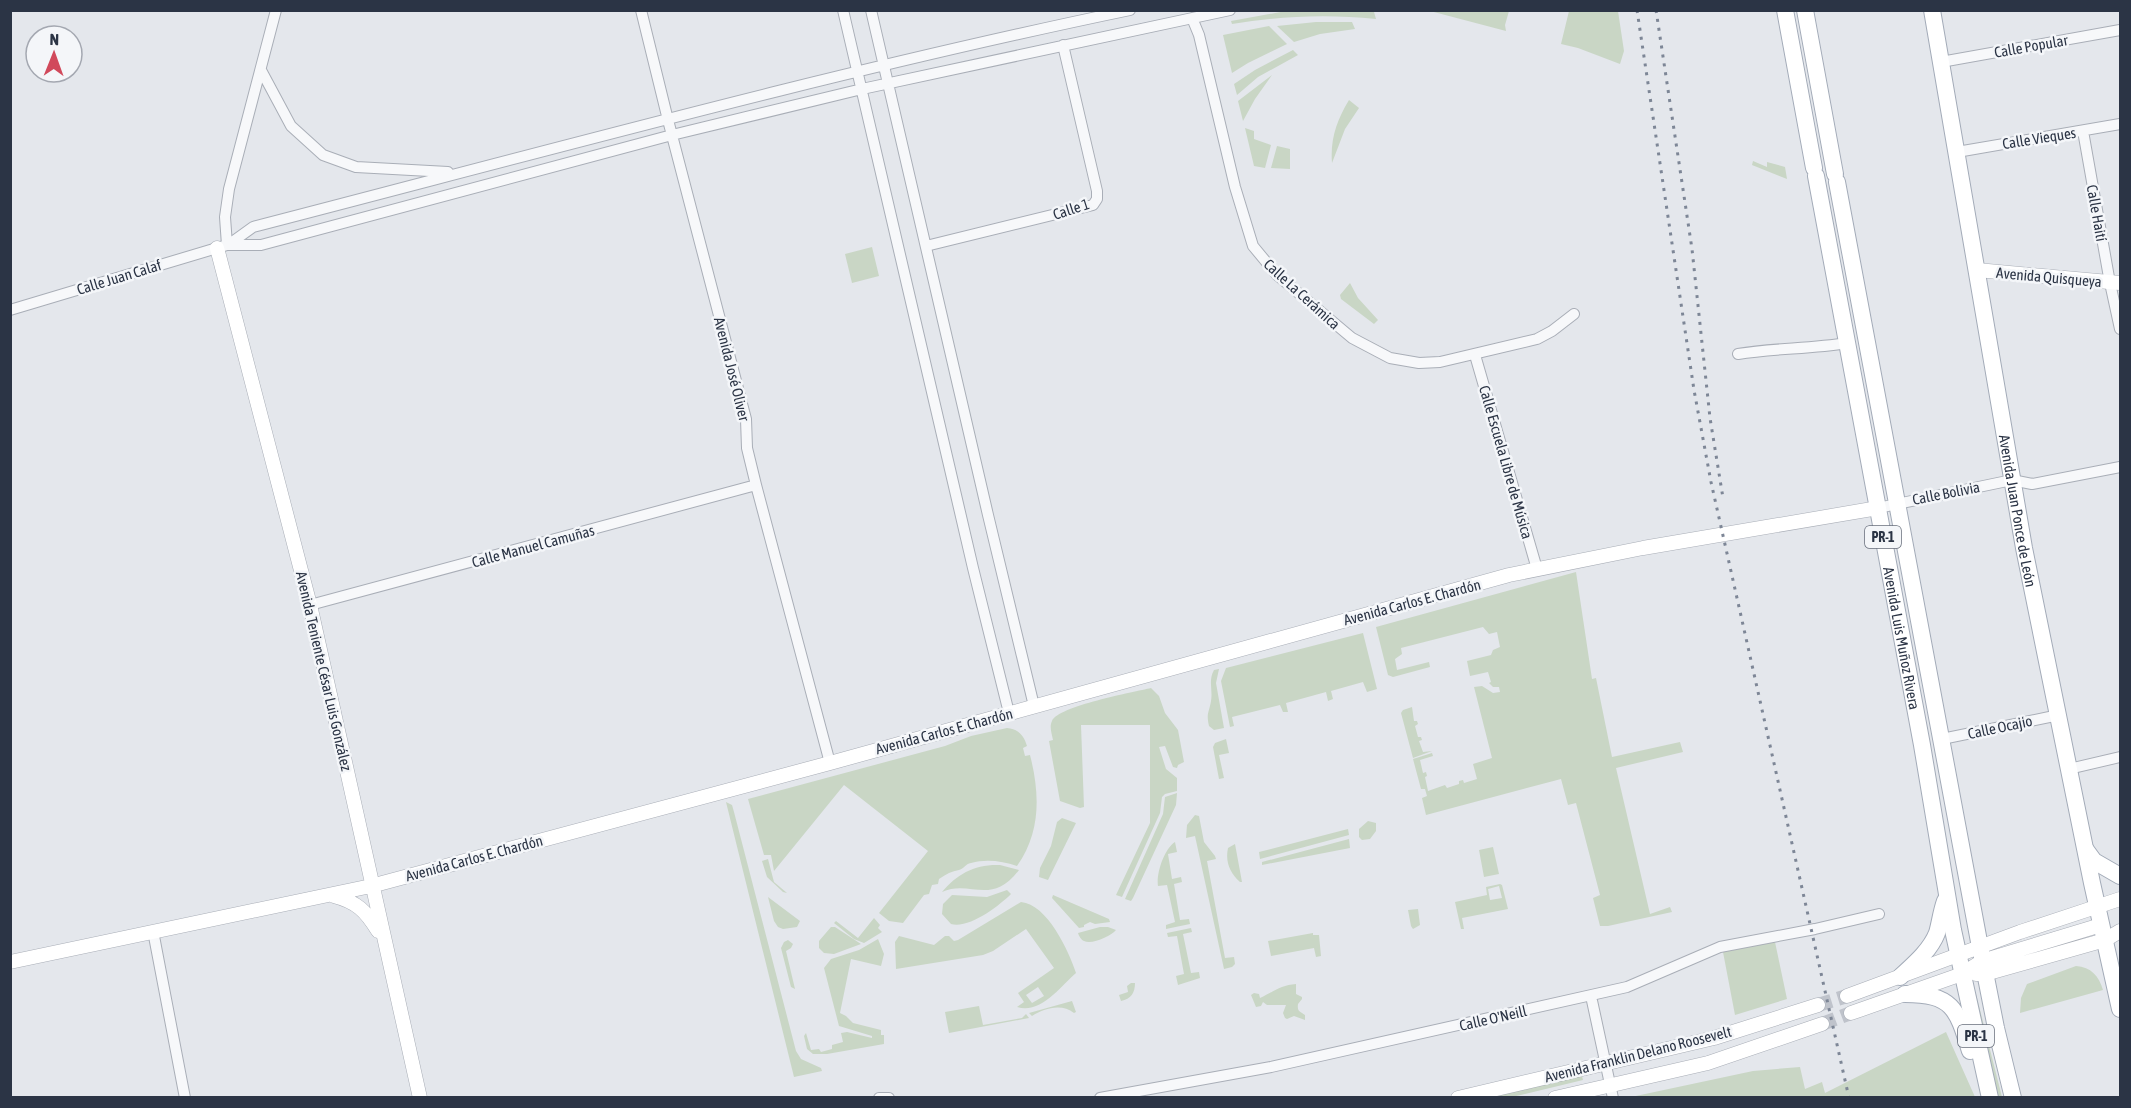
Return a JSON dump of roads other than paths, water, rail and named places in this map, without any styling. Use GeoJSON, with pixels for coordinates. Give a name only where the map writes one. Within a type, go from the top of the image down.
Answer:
{"type":"FeatureCollection","features":[{"type":"Feature","properties":{"kind":"main road","name":"Avenida Luis Muñoz Rivera"},"geometry":{"type":"LineString","coordinates":[[1785,10],[1922,745],[1947,898],[1989,1094]]}},
{"type":"Feature","properties":{"kind":"main road","name":"Avenida Luis Muñoz Rivera"},"geometry":{"type":"LineString","coordinates":[[1805,10],[1982,961],[2013,1098]]}},
{"type":"Feature","properties":{"kind":"main road","name":"Avenida Juan Ponce de León"},"geometry":{"type":"LineString","coordinates":[[1932,10],[2024,548],[2085,849],[2121,1008]]}},
{"type":"Feature","properties":{"kind":"main road"},"geometry":{"type":"LineString","coordinates":[[2085,849],[2094,861],[2121,876]]}},
{"type":"Feature","properties":{"kind":"main road"},"geometry":{"type":"LineString","coordinates":[[1900,977],[1923,955],[1934,939],[1947,898]]}},
{"type":"Feature","properties":{"kind":"main road"},"geometry":{"type":"LineString","coordinates":[[1905,994],[1935,996],[1949,1004],[1958,1017],[1977,1072],[1989,1094]]}},
{"type":"Feature","properties":{"kind":"street","name":"Avenida Teniente César Luis González"},"geometry":{"type":"LineString","coordinates":[[276,10],[229,189],[222,247],[310,605],[420,1098]]}},
{"type":"Feature","properties":{"kind":"street","name":"Avenida José Oliver"},"geometry":{"type":"LineString","coordinates":[[641,10],[746,419],[747,448],[756,485],[830,763]]}},
{"type":"Feature","properties":{"kind":"street"},"geometry":{"type":"LineString","coordinates":[[843,10],[1010,713]]}},
{"type":"Feature","properties":{"kind":"street"},"geometry":{"type":"LineString","coordinates":[[871,10],[1034,706]]}},
{"type":"Feature","properties":{"kind":"street"},"geometry":{"type":"LineString","coordinates":[[222,247],[253,226],[858,73],[1130,10]]}},
{"type":"Feature","properties":{"kind":"street"},"geometry":{"type":"LineString","coordinates":[[222,247],[261,245],[672,135],[862,89],[1230,10]]}},
{"type":"Feature","properties":{"kind":"street","name":"Calle La Cerámica"},"geometry":{"type":"LineString","coordinates":[[1192,18],[1199,35],[1233,179],[1253,246],[1276,275],[1352,338],[1390,358],[1419,363],[1440,362],[1537,339],[1552,332],[1574,314]]}},
{"type":"Feature","properties":{"kind":"street","name":"Calle Popular"},"geometry":{"type":"LineString","coordinates":[[1941,62],[2121,30]]}},
{"type":"Feature","properties":{"kind":"street","name":"Calle 1"},"geometry":{"type":"LineString","coordinates":[[926,246],[1093,206],[1097,199],[1097,190],[1063,45]]}},
{"type":"Feature","properties":{"kind":"street"},"geometry":{"type":"LineString","coordinates":[[261,70],[291,126],[323,155],[356,167],[460,173]]}},
{"type":"Feature","properties":{"kind":"street","name":"Calle Vieques"},"geometry":{"type":"LineString","coordinates":[[1957,152],[2121,124]]}},
{"type":"Feature","properties":{"kind":"street","name":"Calle Haití"},"geometry":{"type":"LineString","coordinates":[[2083,131],[2115,283],[2121,329]]}},
{"type":"Feature","properties":{"kind":"street","name":"Calle Juan Calaf"},"geometry":{"type":"LineString","coordinates":[[10,310],[222,247]]}},
{"type":"Feature","properties":{"kind":"street","name":"Avenida Quisqueya"},"geometry":{"type":"LineString","coordinates":[[1977,270],[2115,283]]}},
{"type":"Feature","properties":{"kind":"street"},"geometry":{"type":"LineString","coordinates":[[1738,354],[1786,348],[1815,348],[1846,343]]}},
{"type":"Feature","properties":{"kind":"street","name":"Calle Escuela Libre de Música"},"geometry":{"type":"LineString","coordinates":[[1475,355],[1537,569]]}},
{"type":"Feature","properties":{"kind":"street","name":"Calle Bolivia"},"geometry":{"type":"LineString","coordinates":[[1878,508],[2012,480],[2031,484],[2121,466]]}},
{"type":"Feature","properties":{"kind":"street","name":"Calle Manuel Camuñas"},"geometry":{"type":"LineString","coordinates":[[310,605],[756,485]]}},
{"type":"Feature","properties":{"kind":"street","name":"Avenida Carlos E. Chardón"},"geometry":{"type":"LineString","coordinates":[[10,962],[371,886],[830,763],[1475,584],[1643,548],[1878,508]]}},
{"type":"Feature","properties":{"kind":"street","name":"Calle Ocajio"},"geometry":{"type":"LineString","coordinates":[[1942,739],[2059,715]]}},
{"type":"Feature","properties":{"kind":"street"},"geometry":{"type":"LineString","coordinates":[[2069,768],[2121,757]]}},
{"type":"Feature","properties":{"kind":"street"},"geometry":{"type":"LineString","coordinates":[[329,894],[351,900],[362,909],[371,919],[386,946]]}},
{"type":"Feature","properties":{"kind":"street"},"geometry":{"type":"LineString","coordinates":[[1851,1013],[1962,974],[1982,961],[2101,924],[2121,899]]}},
{"type":"Feature","properties":{"kind":"street","name":"Calle O'Neill"},"geometry":{"type":"LineString","coordinates":[[1100,1098],[1271,1067],[1591,996],[1627,987],[1720,946],[1815,929],[1879,914]]}},
{"type":"Feature","properties":{"kind":"street"},"geometry":{"type":"LineString","coordinates":[[2101,924],[2121,931]]}},
{"type":"Feature","properties":{"kind":"street"},"geometry":{"type":"LineString","coordinates":[[153,931],[185,1098]]}},
{"type":"Feature","properties":{"kind":"street"},"geometry":{"type":"LineString","coordinates":[[1847,996],[1958,955],[1982,961]]}},
{"type":"Feature","properties":{"kind":"street"},"geometry":{"type":"LineString","coordinates":[[1591,996],[1612,1091]]}},
{"type":"Feature","properties":{"kind":"street","name":"Avenida Franklin Delano Roosevelt"},"geometry":{"type":"LineString","coordinates":[[1458,1098],[1714,1038],[1818,1005]]}},
{"type":"Feature","properties":{"kind":"street","name":"Avenida Franklin Delano Roosevelt"},"geometry":{"type":"LineString","coordinates":[[1555,1098],[1612,1091],[1708,1063],[1822,1024]]}},
{"type":"Feature","properties":{"kind":"street"},"geometry":{"type":"LineString","coordinates":[[879,1098],[890,1098]]}},
{"type":"Feature","properties":{"kind":"tunnel"},"geometry":{"type":"LineString","coordinates":[[1818,1005],[1847,996]]}},
{"type":"Feature","properties":{"kind":"tunnel"},"geometry":{"type":"LineString","coordinates":[[1822,1024],[1851,1013]]}},
{"type":"Feature","properties":{"kind":"railway"},"geometry":{"type":"LineString","coordinates":[[1637,10],[1694,390],[1711,482],[1849,1098]]}},
{"type":"Feature","properties":{"kind":"railway"},"geometry":{"type":"LineString","coordinates":[[1656,10],[1692,249],[1710,418],[1723,498]]}}]}
